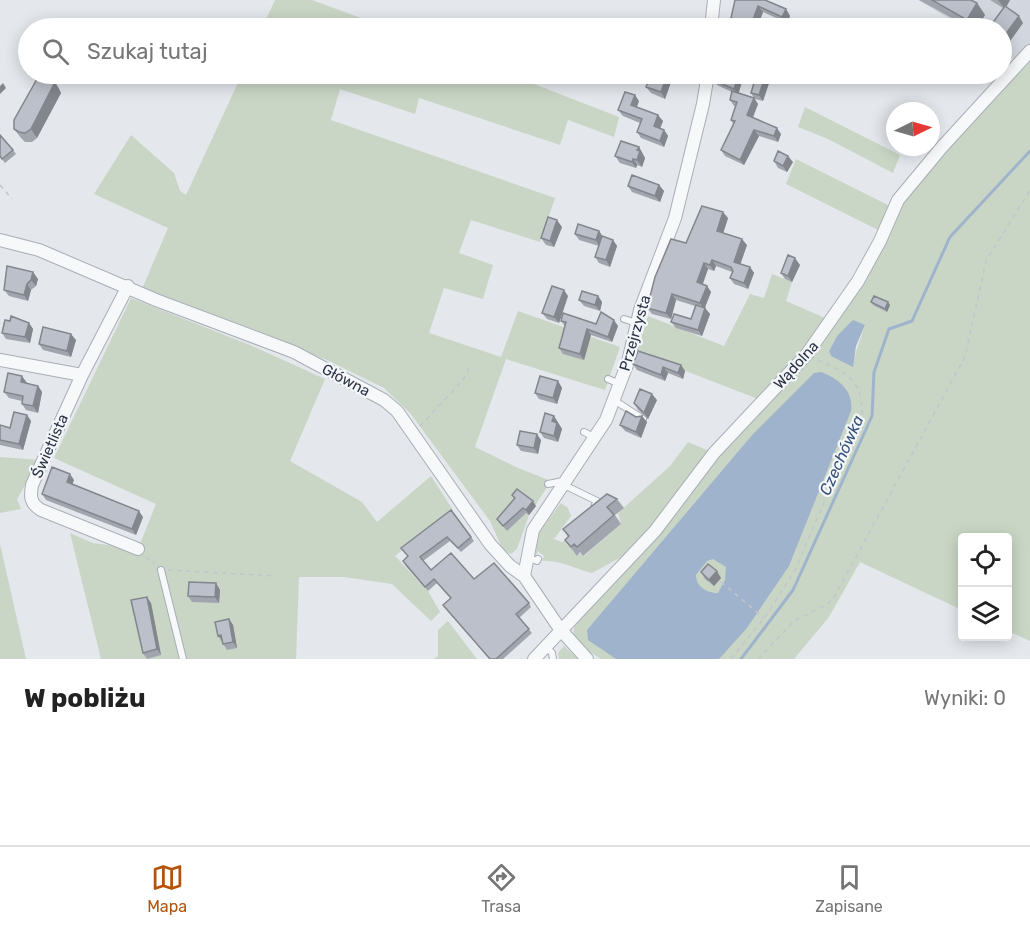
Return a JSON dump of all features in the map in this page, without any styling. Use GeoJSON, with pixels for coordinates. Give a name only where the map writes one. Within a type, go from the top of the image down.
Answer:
{"type":"FeatureCollection","features":[{"type":"Feature","properties":{"kind":"street"},"geometry":{"type":"LineString","coordinates":[[712,18],[714,0]]}},
{"type":"Feature","properties":{"kind":"street","name":"Wądolna"},"geometry":{"type":"LineString","coordinates":[[1012,71],[1030,51]]}},
{"type":"Feature","properties":{"kind":"street","name":"Przejrzysta"},"geometry":{"type":"LineString","coordinates":[[524,576],[532,558],[533,530],[565,482],[609,402],[614,381],[628,362],[637,323],[675,218],[706,84]]}},
{"type":"Feature","properties":{"kind":"street","name":"Wądolna"},"geometry":{"type":"LineString","coordinates":[[534,659],[655,531],[714,453],[807,354],[858,281],[880,241],[898,200],[942,147],[1000,84]]}},
{"type":"Feature","properties":{"kind":"street","name":"Główna"},"geometry":{"type":"LineString","coordinates":[[0,240],[39,250],[294,352],[384,400],[397,411],[490,544],[510,566],[524,576],[560,629],[587,659]]}},
{"type":"Feature","properties":{"kind":"street","name":"Świetlista"},"geometry":{"type":"LineString","coordinates":[[128,286],[82,375],[32,485],[30,497],[34,505],[41,510],[138,549]]}},
{"type":"Feature","properties":{"kind":"street"},"geometry":{"type":"LineString","coordinates":[[0,360],[82,375]]}},
{"type":"Feature","properties":{"kind":"lane"},"geometry":{"type":"LineString","coordinates":[[624,319],[637,323]]}},
{"type":"Feature","properties":{"kind":"lane"},"geometry":{"type":"LineString","coordinates":[[609,402],[643,419]]}},
{"type":"Feature","properties":{"kind":"lane"},"geometry":{"type":"LineString","coordinates":[[548,484],[565,482],[599,502],[590,510]]}},
{"type":"Feature","properties":{"kind":"lane"},"geometry":{"type":"LineString","coordinates":[[161,570],[183,659]]}},
{"type":"Feature","properties":{"kind":"lane"},"geometry":{"type":"LineString","coordinates":[[545,645],[552,653],[553,659]]}},
{"type":"Feature","properties":{"kind":"path"},"geometry":{"type":"LineString","coordinates":[[0,185],[12,199]]}},
{"type":"Feature","properties":{"kind":"path"},"geometry":{"type":"LineString","coordinates":[[758,659],[794,621],[833,599],[965,357],[986,261],[1030,190]]}},
{"type":"Feature","properties":{"kind":"path"},"geometry":{"type":"LineString","coordinates":[[731,659],[764,619],[799,562],[862,414],[862,397],[854,380],[807,354]]}},
{"type":"Feature","properties":{"kind":"path"},"geometry":{"type":"LineString","coordinates":[[413,433],[463,380],[469,368]]}},
{"type":"Feature","properties":{"kind":"path"},"geometry":{"type":"LineString","coordinates":[[138,549],[161,570],[275,576]]}},
{"type":"Feature","properties":{"kind":"path"},"geometry":{"type":"LineString","coordinates":[[721,582],[764,619]]}},
{"type":"Feature","properties":{"kind":"shaded area"},"geometry":{"type":"Polygon","coordinates":[[[918,0],[1030,0],[1030,44],[1015,60],[1012,58],[1012,18],[948,18],[918,0]]]}},
{"type":"Feature","properties":{"kind":"green space"},"geometry":{"type":"Polygon","coordinates":[[[275,0],[312,0],[361,18],[267,18],[275,0]]]}},
{"type":"Feature","properties":{"kind":"green space"},"geometry":{"type":"Polygon","coordinates":[[[1030,53],[1030,641],[1012,633],[1012,533],[958,533],[958,608],[860,562],[829,617],[794,659],[601,659],[585,649],[574,637],[575,625],[688,499],[722,451],[817,352],[853,299],[903,198],[1003,84],[1012,84],[1012,74],[1030,53]],[[865,325],[837,336],[829,351],[831,356],[854,358],[865,325]]]}},
{"type":"Feature","properties":{"kind":"green space"},"geometry":{"type":"Polygon","coordinates":[[[237,84],[534,84],[619,117],[614,137],[568,120],[560,145],[419,98],[415,114],[340,89],[331,120],[555,198],[540,242],[471,220],[459,253],[493,265],[483,299],[444,288],[429,333],[501,357],[518,311],[620,347],[605,390],[506,359],[475,447],[551,481],[529,515],[517,549],[511,554],[503,550],[490,521],[410,413],[384,388],[327,360],[142,289],[168,228],[94,194],[131,135],[174,173],[180,191],[186,195],[237,84]]]}},
{"type":"Feature","properties":{"kind":"green space"},"geometry":{"type":"Polygon","coordinates":[[[805,107],[886,148],[886,156],[900,156],[893,173],[828,139],[798,127],[805,107]]]}},
{"type":"Feature","properties":{"kind":"green space"},"geometry":{"type":"Polygon","coordinates":[[[796,159],[888,205],[880,231],[786,184],[796,159]]]}},
{"type":"Feature","properties":{"kind":"green space"},"geometry":{"type":"Polygon","coordinates":[[[772,274],[792,282],[786,301],[832,321],[763,401],[637,352],[648,316],[724,346],[750,294],[764,298],[772,274]]]}},
{"type":"Feature","properties":{"kind":"green space"},"geometry":{"type":"Polygon","coordinates":[[[131,298],[250,345],[325,379],[290,461],[362,502],[377,522],[431,476],[453,510],[395,556],[428,591],[440,612],[431,621],[392,584],[344,577],[299,577],[296,659],[101,659],[70,533],[93,543],[138,549],[156,504],[54,458],[131,298]]]}},
{"type":"Feature","properties":{"kind":"green space"},"geometry":{"type":"Polygon","coordinates":[[[688,442],[714,453],[638,548],[592,573],[561,563],[542,561],[544,556],[538,551],[535,557],[539,532],[561,503],[568,508],[571,516],[554,539],[562,542],[569,538],[577,555],[580,553],[584,556],[621,524],[618,513],[670,466],[688,442]]]}},
{"type":"Feature","properties":{"kind":"green space"},"geometry":{"type":"Polygon","coordinates":[[[0,457],[40,460],[17,499],[21,509],[0,513],[0,457]]]}},
{"type":"Feature","properties":{"kind":"green space"},"geometry":{"type":"Polygon","coordinates":[[[0,544],[26,659],[0,659],[0,544]]]}},
{"type":"Feature","properties":{"kind":"green space"},"geometry":{"type":"Polygon","coordinates":[[[448,621],[477,659],[434,659],[438,656],[438,630],[448,621]]]}},
{"type":"Feature","properties":{"kind":"green space"},"geometry":{"type":"Polygon","coordinates":[[[564,646],[578,659],[559,659],[558,653],[564,646]]]}},
{"type":"Feature","properties":{"kind":"water"},"geometry":{"type":"Polygon","coordinates":[[[853,320],[865,325],[856,346],[853,367],[831,356],[829,351],[837,336],[853,320]]]}},
{"type":"Feature","properties":{"kind":"water"},"geometry":{"type":"Polygon","coordinates":[[[821,372],[828,375],[844,387],[850,397],[851,411],[789,566],[747,628],[719,659],[616,659],[588,640],[587,630],[753,434],[814,373],[821,372]],[[713,559],[707,561],[696,575],[696,579],[706,590],[718,593],[725,580],[726,567],[713,559]]]}},
{"type":"Feature","properties":{"kind":"building"},"geometry":{"type":"Polygon","coordinates":[[[735,0],[765,0],[786,9],[782,17],[758,6],[754,18],[731,18],[735,0]]]}},
{"type":"Feature","properties":{"kind":"building"},"geometry":{"type":"Polygon","coordinates":[[[932,0],[971,0],[977,3],[968,18],[964,18],[932,0]]]}},
{"type":"Feature","properties":{"kind":"building"},"geometry":{"type":"Polygon","coordinates":[[[1005,6],[1019,16],[1012,26],[1012,18],[996,18],[1005,6]]]}},
{"type":"Feature","properties":{"kind":"building"},"geometry":{"type":"Polygon","coordinates":[[[34,84],[54,84],[31,129],[25,133],[19,132],[14,129],[14,120],[34,84]]]}},
{"type":"Feature","properties":{"kind":"building"},"geometry":{"type":"Polygon","coordinates":[[[647,84],[664,84],[661,92],[646,87],[647,84]]]}},
{"type":"Feature","properties":{"kind":"building"},"geometry":{"type":"Polygon","coordinates":[[[722,84],[736,84],[734,89],[722,84]]]}},
{"type":"Feature","properties":{"kind":"building"},"geometry":{"type":"Polygon","coordinates":[[[754,84],[763,84],[759,95],[751,93],[754,84]]]}},
{"type":"Feature","properties":{"kind":"building"},"geometry":{"type":"Polygon","coordinates":[[[732,91],[754,98],[747,115],[777,128],[774,136],[754,130],[740,160],[721,150],[735,121],[731,120],[737,102],[730,100],[732,91]]]}},
{"type":"Feature","properties":{"kind":"building"},"geometry":{"type":"Polygon","coordinates":[[[625,92],[635,95],[631,105],[658,115],[654,126],[664,130],[660,141],[637,132],[642,119],[618,110],[625,92]]]}},
{"type":"Feature","properties":{"kind":"building"},"geometry":{"type":"Polygon","coordinates":[[[0,135],[13,150],[2,159],[0,156],[0,135]]]}},
{"type":"Feature","properties":{"kind":"building"},"geometry":{"type":"Polygon","coordinates":[[[621,141],[639,147],[637,160],[633,159],[632,162],[615,156],[621,141]]]}},
{"type":"Feature","properties":{"kind":"building"},"geometry":{"type":"Polygon","coordinates":[[[778,151],[788,156],[783,166],[774,161],[778,151]]]}},
{"type":"Feature","properties":{"kind":"building"},"geometry":{"type":"Polygon","coordinates":[[[632,175],[659,185],[655,196],[628,186],[632,175]]]}},
{"type":"Feature","properties":{"kind":"building"},"geometry":{"type":"Polygon","coordinates":[[[702,206],[723,212],[717,231],[742,239],[734,262],[750,267],[744,283],[730,278],[733,271],[731,267],[712,260],[710,265],[704,263],[697,282],[707,286],[700,303],[672,294],[666,313],[647,308],[655,277],[671,239],[686,243],[702,206]]]}},
{"type":"Feature","properties":{"kind":"building"},"geometry":{"type":"Polygon","coordinates":[[[548,217],[557,220],[550,241],[541,238],[548,217]]]}},
{"type":"Feature","properties":{"kind":"building"},"geometry":{"type":"Polygon","coordinates":[[[578,224],[599,231],[596,240],[575,234],[578,224]]]}},
{"type":"Feature","properties":{"kind":"building"},"geometry":{"type":"Polygon","coordinates":[[[602,236],[613,240],[606,260],[595,257],[602,236]]]}},
{"type":"Feature","properties":{"kind":"building"},"geometry":{"type":"Polygon","coordinates":[[[788,255],[795,258],[788,276],[781,273],[788,255]]]}},
{"type":"Feature","properties":{"kind":"building"},"geometry":{"type":"Polygon","coordinates":[[[7,266],[33,272],[24,295],[4,290],[7,266]]]}},
{"type":"Feature","properties":{"kind":"building"},"geometry":{"type":"Polygon","coordinates":[[[552,286],[564,290],[554,317],[542,313],[552,286]]]}},
{"type":"Feature","properties":{"kind":"building"},"geometry":{"type":"Polygon","coordinates":[[[582,291],[598,296],[595,305],[579,300],[582,291]]]}},
{"type":"Feature","properties":{"kind":"building"},"geometry":{"type":"Polygon","coordinates":[[[874,296],[888,302],[885,309],[871,302],[874,296]]]}},
{"type":"Feature","properties":{"kind":"building"},"geometry":{"type":"Polygon","coordinates":[[[696,305],[705,308],[698,330],[671,322],[674,314],[691,319],[696,305]]]}},
{"type":"Feature","properties":{"kind":"building"},"geometry":{"type":"Polygon","coordinates":[[[601,312],[614,320],[608,337],[587,329],[580,354],[559,348],[566,322],[561,321],[563,313],[596,324],[601,312]]]}},
{"type":"Feature","properties":{"kind":"building"},"geometry":{"type":"Polygon","coordinates":[[[11,316],[29,323],[25,337],[2,333],[5,320],[10,321],[11,316]]]}},
{"type":"Feature","properties":{"kind":"building"},"geometry":{"type":"Polygon","coordinates":[[[43,327],[71,334],[67,351],[39,344],[43,327]]]}},
{"type":"Feature","properties":{"kind":"building"},"geometry":{"type":"Polygon","coordinates":[[[638,351],[681,365],[678,373],[663,367],[661,375],[633,364],[638,351]]]}},
{"type":"Feature","properties":{"kind":"building"},"geometry":{"type":"Polygon","coordinates":[[[8,373],[22,376],[21,382],[38,386],[33,406],[22,404],[23,396],[4,392],[8,373]]]}},
{"type":"Feature","properties":{"kind":"building"},"geometry":{"type":"Polygon","coordinates":[[[540,376],[558,381],[553,398],[535,393],[540,376]]]}},
{"type":"Feature","properties":{"kind":"building"},"geometry":{"type":"Polygon","coordinates":[[[640,389],[652,394],[644,413],[634,403],[640,389]]]}},
{"type":"Feature","properties":{"kind":"building"},"geometry":{"type":"Polygon","coordinates":[[[626,411],[636,417],[642,416],[636,432],[620,425],[626,411]]]}},
{"type":"Feature","properties":{"kind":"building"},"geometry":{"type":"Polygon","coordinates":[[[14,412],[27,415],[19,444],[0,440],[0,425],[10,428],[14,412]]]}},
{"type":"Feature","properties":{"kind":"building"},"geometry":{"type":"Polygon","coordinates":[[[545,413],[554,416],[552,421],[557,423],[554,436],[540,432],[545,413]]]}},
{"type":"Feature","properties":{"kind":"building"},"geometry":{"type":"Polygon","coordinates":[[[520,431],[537,434],[534,448],[517,445],[520,431]]]}},
{"type":"Feature","properties":{"kind":"building"},"geometry":{"type":"Polygon","coordinates":[[[52,467],[70,474],[67,482],[139,511],[132,529],[42,494],[52,467]]]}},
{"type":"Feature","properties":{"kind":"building"},"geometry":{"type":"Polygon","coordinates":[[[517,489],[533,501],[526,510],[523,508],[503,526],[497,519],[515,498],[512,495],[517,489]]]}},
{"type":"Feature","properties":{"kind":"building"},"geometry":{"type":"Polygon","coordinates":[[[607,494],[617,499],[607,507],[614,515],[577,547],[574,544],[571,547],[565,540],[569,536],[563,529],[607,494]]]}},
{"type":"Feature","properties":{"kind":"building"},"geometry":{"type":"Polygon","coordinates":[[[451,510],[471,537],[458,548],[447,537],[420,557],[431,570],[451,553],[474,579],[494,563],[529,603],[516,614],[529,629],[496,659],[490,659],[443,605],[451,598],[434,579],[425,587],[403,561],[408,556],[401,548],[451,510]]]}},
{"type":"Feature","properties":{"kind":"building"},"geometry":{"type":"Polygon","coordinates":[[[708,564],[717,571],[709,580],[701,572],[708,564]]]}},
{"type":"Feature","properties":{"kind":"building"},"geometry":{"type":"Polygon","coordinates":[[[189,582],[216,583],[215,597],[188,596],[189,582]]]}},
{"type":"Feature","properties":{"kind":"building"},"geometry":{"type":"Polygon","coordinates":[[[147,597],[157,649],[143,653],[131,600],[147,597]]]}},
{"type":"Feature","properties":{"kind":"building"},"geometry":{"type":"Polygon","coordinates":[[[229,619],[233,642],[223,644],[221,635],[218,636],[215,622],[229,619]]]}},
{"type":"Feature","properties":{"kind":"waterway","name":"Czechówka"},"geometry":{"type":"LineString","coordinates":[[741,659],[793,590],[872,416],[874,372],[889,329],[912,321],[950,237],[1030,151]]}}]}
